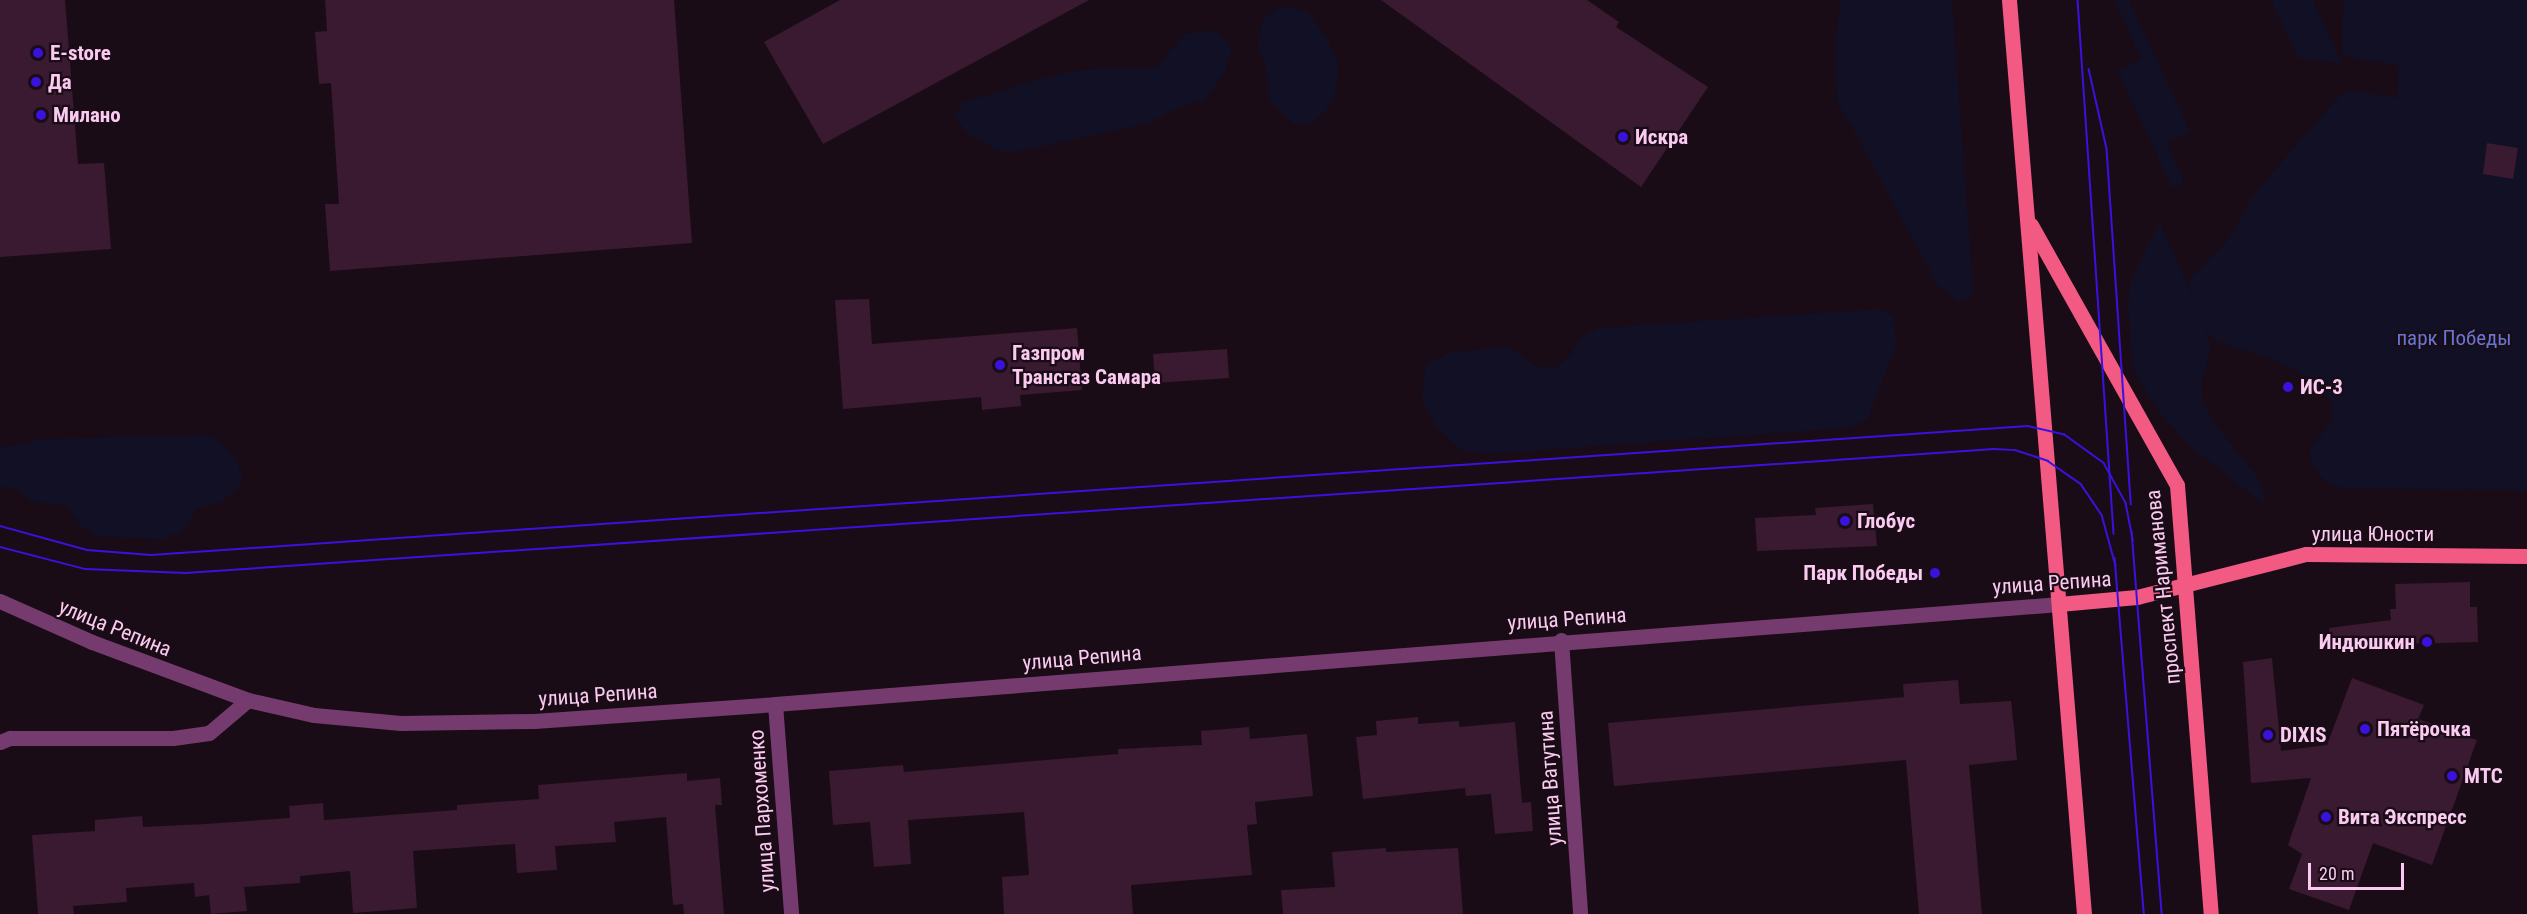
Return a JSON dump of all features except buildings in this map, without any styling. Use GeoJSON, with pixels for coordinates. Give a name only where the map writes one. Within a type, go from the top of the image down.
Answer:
{"type":"FeatureCollection","features":[{"type":"Feature","properties":{"kind":"main road","name":"проспект Нариманова"},"geometry":{"type":"LineString","coordinates":[[2009,0],[2084,914]]}},
{"type":"Feature","properties":{"kind":"main road","name":"проспект Нариманова"},"geometry":{"type":"LineString","coordinates":[[2028,220],[2177,485],[2211,914]]}},
{"type":"Feature","properties":{"kind":"main road","name":"улица Юности"},"geometry":{"type":"LineString","coordinates":[[2186,584],[2306,554],[2527,556]]}},
{"type":"Feature","properties":{"kind":"main road","name":"улица Репина"},"geometry":{"type":"LineString","coordinates":[[2059,604],[2119,600],[2186,584]]}},
{"type":"Feature","properties":{"kind":"street","name":"улица Репина"},"geometry":{"type":"LineString","coordinates":[[0,601],[113,650],[248,700],[314,716],[401,723],[534,721],[775,704],[1561,640],[2059,604]]}},
{"type":"Feature","properties":{"kind":"street","name":"улица Ватутина"},"geometry":{"type":"LineString","coordinates":[[1561,640],[1580,914]]}},
{"type":"Feature","properties":{"kind":"street"},"geometry":{"type":"LineString","coordinates":[[0,742],[10,738],[173,738],[209,733],[248,700]]}},
{"type":"Feature","properties":{"kind":"street","name":"улица Пархоменко"},"geometry":{"type":"LineString","coordinates":[[775,704],[791,914]]}},
{"type":"Feature","properties":{"kind":"green space"},"geometry":{"type":"Polygon","coordinates":[[[1841,0],[1952,0],[1973,286],[1971,297],[1958,302],[1938,286],[1837,100],[1835,47],[1841,0]]]}},
{"type":"Feature","properties":{"kind":"green space"},"geometry":{"type":"Polygon","coordinates":[[[2114,0],[2129,0],[2190,132],[2167,143],[2184,183],[2172,188],[2118,71],[2141,59],[2114,0]]]}},
{"type":"Feature","properties":{"kind":"green space"},"geometry":{"type":"Polygon","coordinates":[[[2271,0],[2313,0],[2342,64],[2298,58],[2271,0]]]}},
{"type":"Feature","properties":{"kind":"green space","name":"парк Победы"},"geometry":{"type":"Polygon","coordinates":[[[2343,0],[2527,0],[2527,490],[2344,489],[2324,480],[2311,463],[2310,448],[2332,421],[2332,402],[2300,373],[2267,357],[2217,342],[2206,331],[2211,350],[2201,381],[2202,395],[2212,420],[2258,478],[2266,499],[2262,503],[2190,446],[2159,412],[2132,367],[2128,304],[2131,279],[2160,223],[2192,296],[2189,280],[2226,243],[2253,195],[2340,95],[2352,91],[2397,98],[2399,66],[2342,55],[2343,0]]]}},
{"type":"Feature","properties":{"kind":"green space"},"geometry":{"type":"Polygon","coordinates":[[[1287,6],[1308,13],[1327,37],[1339,67],[1336,91],[1326,110],[1311,124],[1294,124],[1269,99],[1267,73],[1257,42],[1264,19],[1276,9],[1287,6]]]}},
{"type":"Feature","properties":{"kind":"green space"},"geometry":{"type":"Polygon","coordinates":[[[1214,30],[1230,42],[1232,51],[1223,76],[1204,100],[1177,108],[1149,123],[1021,151],[999,151],[968,135],[955,117],[961,103],[1035,80],[1080,70],[1156,67],[1185,34],[1214,30]]]}},
{"type":"Feature","properties":{"kind":"green space"},"geometry":{"type":"Polygon","coordinates":[[[1880,309],[1892,316],[1897,344],[1867,420],[1848,428],[1491,454],[1461,450],[1437,428],[1422,401],[1426,365],[1451,352],[1508,347],[1536,366],[1555,368],[1569,357],[1581,337],[1598,328],[1880,309]]]}},
{"type":"Feature","properties":{"kind":"green space"},"geometry":{"type":"Polygon","coordinates":[[[203,435],[217,439],[233,454],[243,477],[239,487],[221,503],[198,508],[183,530],[164,539],[96,537],[80,525],[66,506],[34,502],[16,490],[0,486],[0,448],[41,439],[203,435]]]}},
{"type":"Feature","properties":{"kind":"tram line"},"geometry":{"type":"LineString","coordinates":[[2078,0],[2114,534]]}},
{"type":"Feature","properties":{"kind":"tram line"},"geometry":{"type":"LineString","coordinates":[[2089,69],[2107,149],[2131,504]]}},
{"type":"Feature","properties":{"kind":"tram line"},"geometry":{"type":"LineString","coordinates":[[0,526],[87,550],[151,555],[2028,426],[2064,434],[2104,463],[2126,503],[2133,540]]}},
{"type":"Feature","properties":{"kind":"tram line"},"geometry":{"type":"LineString","coordinates":[[0,547],[85,569],[186,573],[1994,449],[2015,450],[2048,461],[2081,484],[2102,515],[2116,566]]}},
{"type":"Feature","properties":{"kind":"tram line"},"geometry":{"type":"LineString","coordinates":[[2132,531],[2162,914]]}},
{"type":"Feature","properties":{"kind":"tram line"},"geometry":{"type":"LineString","coordinates":[[2115,558],[2144,914]]}},
{"type":"Feature","properties":{"kind":"place","name":"E-store"},"geometry":{"type":"Point","coordinates":[38,53]}},
{"type":"Feature","properties":{"kind":"place","name":"Да"},"geometry":{"type":"Point","coordinates":[36,82]}},
{"type":"Feature","properties":{"kind":"place","name":"Милано"},"geometry":{"type":"Point","coordinates":[41,115]}},
{"type":"Feature","properties":{"kind":"place","name":"Искра"},"geometry":{"type":"Point","coordinates":[1623,137]}},
{"type":"Feature","properties":{"kind":"place","name":"Газпром Трансгаз Самара"},"geometry":{"type":"Point","coordinates":[1000,365]}},
{"type":"Feature","properties":{"kind":"place","name":"ИС-3"},"geometry":{"type":"Point","coordinates":[2288,387]}},
{"type":"Feature","properties":{"kind":"place","name":"Глобус"},"geometry":{"type":"Point","coordinates":[1845,521]}},
{"type":"Feature","properties":{"kind":"place","name":"Парк Победы"},"geometry":{"type":"Point","coordinates":[1935,573]}},
{"type":"Feature","properties":{"kind":"place","name":"Индюшкин"},"geometry":{"type":"Point","coordinates":[2427,642]}},
{"type":"Feature","properties":{"kind":"place","name":"Пятёрочка"},"geometry":{"type":"Point","coordinates":[2365,729]}},
{"type":"Feature","properties":{"kind":"place","name":"DIXIS"},"geometry":{"type":"Point","coordinates":[2268,735]}},
{"type":"Feature","properties":{"kind":"place","name":"МТС"},"geometry":{"type":"Point","coordinates":[2452,776]}},
{"type":"Feature","properties":{"kind":"place","name":"Вита Экспресс"},"geometry":{"type":"Point","coordinates":[2326,817]}}]}
